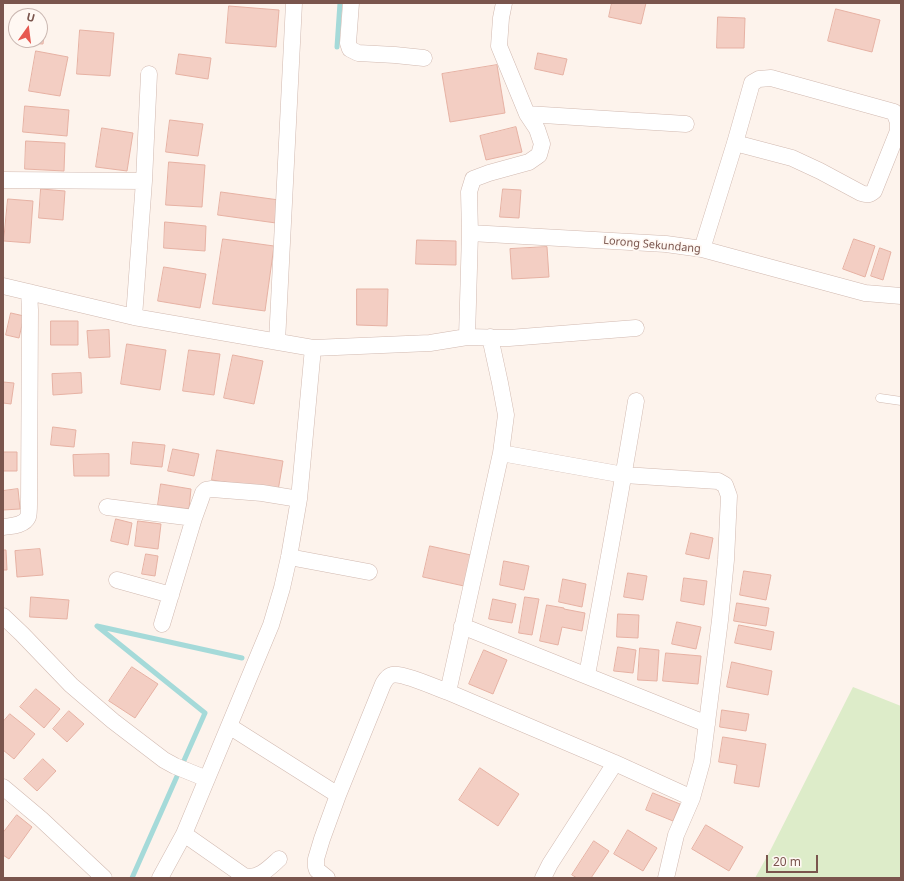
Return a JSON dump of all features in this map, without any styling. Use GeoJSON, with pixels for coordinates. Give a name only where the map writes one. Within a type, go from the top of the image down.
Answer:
{"type":"FeatureCollection","features":[{"type":"Feature","properties":{"kind":"street"},"geometry":{"type":"LineString","coordinates":[[277,342],[294,3]]}},
{"type":"Feature","properties":{"kind":"street"},"geometry":{"type":"LineString","coordinates":[[351,3],[348,43],[350,49],[358,53],[424,58]]}},
{"type":"Feature","properties":{"kind":"street"},"geometry":{"type":"LineString","coordinates":[[467,337],[470,233],[469,192],[473,179],[529,162],[538,155],[542,144],[537,128],[527,114],[499,46],[501,18],[504,3]]}},
{"type":"Feature","properties":{"kind":"street"},"geometry":{"type":"LineString","coordinates":[[134,317],[144,181],[149,74]]}},
{"type":"Feature","properties":{"kind":"street"},"geometry":{"type":"LineString","coordinates":[[702,249],[752,83],[759,78],[771,78],[894,112],[900,131],[874,191],[870,194],[861,193],[792,158],[735,143]]}},
{"type":"Feature","properties":{"kind":"street"},"geometry":{"type":"LineString","coordinates":[[527,114],[686,124]]}},
{"type":"Feature","properties":{"kind":"street"},"geometry":{"type":"LineString","coordinates":[[3,180],[144,181]]}},
{"type":"Feature","properties":{"kind":"street","name":"Lorong Sekundang"},"geometry":{"type":"LineString","coordinates":[[470,233],[666,244],[702,249],[865,293],[901,296]]}},
{"type":"Feature","properties":{"kind":"street"},"geometry":{"type":"LineString","coordinates":[[3,286],[134,317],[313,348],[430,343],[467,337],[508,338],[636,328]]}},
{"type":"Feature","properties":{"kind":"street"},"geometry":{"type":"LineString","coordinates":[[3,527],[22,523],[28,517],[30,292]]}},
{"type":"Feature","properties":{"kind":"street"},"geometry":{"type":"LineString","coordinates":[[448,692],[501,453],[506,415],[490,337]]}},
{"type":"Feature","properties":{"kind":"street"},"geometry":{"type":"LineString","coordinates":[[160,878],[184,834],[271,625],[282,588],[299,499],[313,348]]}},
{"type":"Feature","properties":{"kind":"street"},"geometry":{"type":"LineString","coordinates":[[586,675],[624,476],[636,401]]}},
{"type":"Feature","properties":{"kind":"street"},"geometry":{"type":"LineString","coordinates":[[501,453],[624,476],[718,481],[726,486],[730,496],[720,620],[702,762],[692,798],[676,834],[666,878]]}},
{"type":"Feature","properties":{"kind":"street"},"geometry":{"type":"LineString","coordinates":[[162,624],[202,493],[206,490],[212,489],[262,493],[299,499]]}},
{"type":"Feature","properties":{"kind":"street"},"geometry":{"type":"LineString","coordinates":[[107,507],[194,518]]}},
{"type":"Feature","properties":{"kind":"street"},"geometry":{"type":"LineString","coordinates":[[289,557],[369,572]]}},
{"type":"Feature","properties":{"kind":"street"},"geometry":{"type":"LineString","coordinates":[[116,580],[171,595]]}},
{"type":"Feature","properties":{"kind":"street"},"geometry":{"type":"LineString","coordinates":[[3,616],[71,685],[107,716],[164,760],[192,774],[207,779]]}},
{"type":"Feature","properties":{"kind":"street"},"geometry":{"type":"LineString","coordinates":[[462,626],[707,724]]}},
{"type":"Feature","properties":{"kind":"street"},"geometry":{"type":"LineString","coordinates":[[328,878],[317,870],[316,864],[322,839],[338,795],[383,684],[386,679],[392,675],[406,677],[448,692],[615,763],[692,798]]}},
{"type":"Feature","properties":{"kind":"street"},"geometry":{"type":"LineString","coordinates":[[229,726],[338,795]]}},
{"type":"Feature","properties":{"kind":"street"},"geometry":{"type":"LineString","coordinates":[[543,878],[550,864],[615,763]]}},
{"type":"Feature","properties":{"kind":"street"},"geometry":{"type":"LineString","coordinates":[[3,787],[104,878]]}},
{"type":"Feature","properties":{"kind":"street"},"geometry":{"type":"LineString","coordinates":[[184,834],[244,876],[257,876],[270,868],[279,859]]}},
{"type":"Feature","properties":{"kind":"lane"},"geometry":{"type":"LineString","coordinates":[[880,398],[901,401]]}},
{"type":"Feature","properties":{"kind":"green space"},"geometry":{"type":"Polygon","coordinates":[[[853,687],[901,706],[901,878],[755,878],[770,851],[853,687]]]}},
{"type":"Feature","properties":{"kind":"building"},"geometry":{"type":"Polygon","coordinates":[[[612,3],[646,3],[641,24],[609,17],[612,3]]]}},
{"type":"Feature","properties":{"kind":"building"},"geometry":{"type":"Polygon","coordinates":[[[229,6],[279,10],[276,47],[226,43],[229,6]]]}},
{"type":"Feature","properties":{"kind":"building"},"geometry":{"type":"Polygon","coordinates":[[[836,9],[880,20],[872,52],[828,41],[836,9]]]}},
{"type":"Feature","properties":{"kind":"building"},"geometry":{"type":"Polygon","coordinates":[[[718,17],[745,18],[744,48],[717,48],[718,17]]]}},
{"type":"Feature","properties":{"kind":"building"},"geometry":{"type":"Polygon","coordinates":[[[80,30],[114,33],[110,76],[77,74],[80,30]]]}},
{"type":"Feature","properties":{"kind":"building"},"geometry":{"type":"Polygon","coordinates":[[[36,51],[68,57],[60,96],[29,91],[36,51]]]}},
{"type":"Feature","properties":{"kind":"building"},"geometry":{"type":"Polygon","coordinates":[[[538,53],[567,59],[563,75],[535,69],[538,53]]]}},
{"type":"Feature","properties":{"kind":"building"},"geometry":{"type":"Polygon","coordinates":[[[179,54],[211,58],[208,79],[176,74],[179,54]]]}},
{"type":"Feature","properties":{"kind":"building"},"geometry":{"type":"Polygon","coordinates":[[[497,65],[505,113],[450,122],[442,74],[497,65]]]}},
{"type":"Feature","properties":{"kind":"building"},"geometry":{"type":"Polygon","coordinates":[[[25,106],[69,110],[67,136],[23,132],[25,106]]]}},
{"type":"Feature","properties":{"kind":"building"},"geometry":{"type":"Polygon","coordinates":[[[170,120],[203,124],[198,156],[166,152],[170,120]]]}},
{"type":"Feature","properties":{"kind":"building"},"geometry":{"type":"Polygon","coordinates":[[[516,127],[522,152],[486,160],[480,136],[516,127]]]}},
{"type":"Feature","properties":{"kind":"building"},"geometry":{"type":"Polygon","coordinates":[[[102,128],[133,133],[127,171],[96,167],[102,128]]]}},
{"type":"Feature","properties":{"kind":"building"},"geometry":{"type":"Polygon","coordinates":[[[26,141],[65,143],[64,171],[25,169],[26,141]]]}},
{"type":"Feature","properties":{"kind":"building"},"geometry":{"type":"Polygon","coordinates":[[[169,162],[205,165],[202,207],[166,205],[169,162]]]}},
{"type":"Feature","properties":{"kind":"building"},"geometry":{"type":"Polygon","coordinates":[[[41,189],[65,191],[63,220],[39,218],[41,189]]]}},
{"type":"Feature","properties":{"kind":"building"},"geometry":{"type":"Polygon","coordinates":[[[503,189],[521,190],[519,218],[500,217],[503,189]]]}},
{"type":"Feature","properties":{"kind":"building"},"geometry":{"type":"Polygon","coordinates":[[[221,192],[279,200],[276,223],[218,215],[221,192]]]}},
{"type":"Feature","properties":{"kind":"building"},"geometry":{"type":"Polygon","coordinates":[[[8,199],[33,201],[30,243],[4,241],[8,199]]]}},
{"type":"Feature","properties":{"kind":"building"},"geometry":{"type":"Polygon","coordinates":[[[165,222],[206,226],[205,251],[164,248],[165,222]]]}},
{"type":"Feature","properties":{"kind":"building"},"geometry":{"type":"Polygon","coordinates":[[[223,239],[274,246],[265,311],[213,304],[223,239]]]}},
{"type":"Feature","properties":{"kind":"building"},"geometry":{"type":"Polygon","coordinates":[[[854,239],[875,246],[865,277],[843,269],[854,239]]]}},
{"type":"Feature","properties":{"kind":"building"},"geometry":{"type":"Polygon","coordinates":[[[417,240],[456,241],[456,265],[416,264],[417,240]]]}},
{"type":"Feature","properties":{"kind":"building"},"geometry":{"type":"Polygon","coordinates":[[[547,247],[549,277],[512,279],[510,249],[547,247]]]}},
{"type":"Feature","properties":{"kind":"building"},"geometry":{"type":"Polygon","coordinates":[[[880,248],[891,252],[883,280],[871,276],[880,248]]]}},
{"type":"Feature","properties":{"kind":"building"},"geometry":{"type":"Polygon","coordinates":[[[164,267],[206,274],[200,308],[158,301],[164,267]]]}},
{"type":"Feature","properties":{"kind":"building"},"geometry":{"type":"Polygon","coordinates":[[[357,289],[388,289],[387,326],[357,325],[357,289]]]}},
{"type":"Feature","properties":{"kind":"building"},"geometry":{"type":"Polygon","coordinates":[[[11,313],[24,316],[19,338],[6,335],[11,313]]]}},
{"type":"Feature","properties":{"kind":"building"},"geometry":{"type":"Polygon","coordinates":[[[51,321],[78,321],[78,345],[51,345],[51,321]]]}},
{"type":"Feature","properties":{"kind":"building"},"geometry":{"type":"Polygon","coordinates":[[[109,330],[110,357],[89,358],[87,331],[109,330]]]}},
{"type":"Feature","properties":{"kind":"building"},"geometry":{"type":"Polygon","coordinates":[[[127,344],[166,350],[160,390],[121,384],[127,344]]]}},
{"type":"Feature","properties":{"kind":"building"},"geometry":{"type":"Polygon","coordinates":[[[189,350],[220,354],[214,395],[183,391],[189,350]]]}},
{"type":"Feature","properties":{"kind":"building"},"geometry":{"type":"Polygon","coordinates":[[[233,355],[263,361],[254,404],[224,398],[233,355]]]}},
{"type":"Feature","properties":{"kind":"building"},"geometry":{"type":"Polygon","coordinates":[[[81,373],[82,393],[53,395],[52,374],[81,373]]]}},
{"type":"Feature","properties":{"kind":"building"},"geometry":{"type":"Polygon","coordinates":[[[3,382],[14,383],[11,404],[3,403],[3,382]]]}},
{"type":"Feature","properties":{"kind":"building"},"geometry":{"type":"Polygon","coordinates":[[[53,427],[76,430],[74,447],[51,445],[53,427]]]}},
{"type":"Feature","properties":{"kind":"building"},"geometry":{"type":"Polygon","coordinates":[[[133,442],[165,445],[162,467],[131,464],[133,442]]]}},
{"type":"Feature","properties":{"kind":"building"},"geometry":{"type":"Polygon","coordinates":[[[173,449],[199,454],[194,476],[168,471],[173,449]]]}},
{"type":"Feature","properties":{"kind":"building"},"geometry":{"type":"Polygon","coordinates":[[[217,450],[283,461],[278,491],[212,480],[217,450]]]}},
{"type":"Feature","properties":{"kind":"building"},"geometry":{"type":"Polygon","coordinates":[[[3,452],[17,452],[17,471],[3,471],[3,452]]]}},
{"type":"Feature","properties":{"kind":"building"},"geometry":{"type":"Polygon","coordinates":[[[109,454],[109,476],[74,476],[73,455],[109,454]]]}},
{"type":"Feature","properties":{"kind":"building"},"geometry":{"type":"Polygon","coordinates":[[[161,484],[191,489],[189,509],[158,505],[161,484]]]}},
{"type":"Feature","properties":{"kind":"building"},"geometry":{"type":"Polygon","coordinates":[[[18,489],[20,509],[3,510],[3,491],[18,489]]]}},
{"type":"Feature","properties":{"kind":"building"},"geometry":{"type":"Polygon","coordinates":[[[116,519],[132,523],[128,545],[111,541],[116,519]]]}},
{"type":"Feature","properties":{"kind":"building"},"geometry":{"type":"Polygon","coordinates":[[[138,521],[161,524],[158,549],[135,546],[138,521]]]}},
{"type":"Feature","properties":{"kind":"building"},"geometry":{"type":"Polygon","coordinates":[[[691,533],[713,538],[709,559],[686,554],[691,533]]]}},
{"type":"Feature","properties":{"kind":"building"},"geometry":{"type":"Polygon","coordinates":[[[430,546],[471,555],[464,586],[423,577],[430,546]]]}},
{"type":"Feature","properties":{"kind":"building"},"geometry":{"type":"Polygon","coordinates":[[[40,549],[43,575],[17,577],[15,551],[40,549]]]}},
{"type":"Feature","properties":{"kind":"building"},"geometry":{"type":"Polygon","coordinates":[[[3,550],[6,550],[7,570],[3,570],[3,550]]]}},
{"type":"Feature","properties":{"kind":"building"},"geometry":{"type":"Polygon","coordinates":[[[146,554],[158,556],[155,576],[142,574],[146,554]]]}},
{"type":"Feature","properties":{"kind":"building"},"geometry":{"type":"Polygon","coordinates":[[[504,561],[529,566],[524,590],[500,585],[504,561]]]}},
{"type":"Feature","properties":{"kind":"building"},"geometry":{"type":"Polygon","coordinates":[[[744,571],[771,575],[766,600],[740,595],[744,571]]]}},
{"type":"Feature","properties":{"kind":"building"},"geometry":{"type":"Polygon","coordinates":[[[628,573],[647,576],[643,600],[624,597],[628,573]]]}},
{"type":"Feature","properties":{"kind":"building"},"geometry":{"type":"Polygon","coordinates":[[[684,578],[707,581],[704,605],[681,601],[684,578]]]}},
{"type":"Feature","properties":{"kind":"building"},"geometry":{"type":"Polygon","coordinates":[[[563,579],[586,584],[582,607],[559,602],[563,579]]]}},
{"type":"Feature","properties":{"kind":"building"},"geometry":{"type":"Polygon","coordinates":[[[31,597],[69,600],[67,619],[30,617],[31,597]]]}},
{"type":"Feature","properties":{"kind":"building"},"geometry":{"type":"Polygon","coordinates":[[[525,597],[539,599],[532,635],[519,633],[525,597]]]}},
{"type":"Feature","properties":{"kind":"building"},"geometry":{"type":"Polygon","coordinates":[[[493,599],[516,604],[512,623],[489,619],[493,599]]]}},
{"type":"Feature","properties":{"kind":"building"},"geometry":{"type":"Polygon","coordinates":[[[737,603],[769,608],[766,626],[734,621],[737,603]]]}},
{"type":"Feature","properties":{"kind":"building"},"geometry":{"type":"Polygon","coordinates":[[[547,605],[585,613],[582,631],[562,627],[558,645],[540,641],[547,605]]]}},
{"type":"Feature","properties":{"kind":"building"},"geometry":{"type":"Polygon","coordinates":[[[618,614],[639,615],[638,638],[617,637],[618,614]]]}},
{"type":"Feature","properties":{"kind":"building"},"geometry":{"type":"Polygon","coordinates":[[[677,622],[701,627],[696,649],[672,644],[677,622]]]}},
{"type":"Feature","properties":{"kind":"building"},"geometry":{"type":"Polygon","coordinates":[[[739,625],[774,632],[771,650],[735,643],[739,625]]]}},
{"type":"Feature","properties":{"kind":"building"},"geometry":{"type":"Polygon","coordinates":[[[618,647],[636,650],[633,673],[614,671],[618,647]]]}},
{"type":"Feature","properties":{"kind":"building"},"geometry":{"type":"Polygon","coordinates":[[[640,648],[659,650],[657,681],[638,680],[640,648]]]}},
{"type":"Feature","properties":{"kind":"building"},"geometry":{"type":"Polygon","coordinates":[[[484,650],[507,660],[493,694],[469,684],[484,650]]]}},
{"type":"Feature","properties":{"kind":"building"},"geometry":{"type":"Polygon","coordinates":[[[666,653],[701,656],[698,684],[663,681],[666,653]]]}},
{"type":"Feature","properties":{"kind":"building"},"geometry":{"type":"Polygon","coordinates":[[[732,662],[772,671],[768,695],[727,687],[732,662]]]}},
{"type":"Feature","properties":{"kind":"building"},"geometry":{"type":"Polygon","coordinates":[[[132,667],[158,684],[135,718],[109,701],[132,667]]]}},
{"type":"Feature","properties":{"kind":"building"},"geometry":{"type":"Polygon","coordinates":[[[36,689],[60,709],[44,728],[20,707],[36,689]]]}},
{"type":"Feature","properties":{"kind":"building"},"geometry":{"type":"Polygon","coordinates":[[[722,710],[749,714],[746,731],[720,727],[722,710]]]}},
{"type":"Feature","properties":{"kind":"building"},"geometry":{"type":"Polygon","coordinates":[[[69,711],[84,724],[67,742],[53,729],[69,711]]]}},
{"type":"Feature","properties":{"kind":"building"},"geometry":{"type":"Polygon","coordinates":[[[10,714],[35,734],[14,759],[3,750],[3,722],[10,714]]]}},
{"type":"Feature","properties":{"kind":"building"},"geometry":{"type":"Polygon","coordinates":[[[723,737],[766,744],[759,787],[734,783],[737,765],[719,762],[723,737]]]}},
{"type":"Feature","properties":{"kind":"building"},"geometry":{"type":"Polygon","coordinates":[[[43,759],[56,771],[37,791],[24,779],[43,759]]]}},
{"type":"Feature","properties":{"kind":"building"},"geometry":{"type":"Polygon","coordinates":[[[480,768],[519,794],[498,826],[459,800],[480,768]]]}},
{"type":"Feature","properties":{"kind":"building"},"geometry":{"type":"Polygon","coordinates":[[[653,793],[680,804],[673,821],[646,810],[653,793]]]}},
{"type":"Feature","properties":{"kind":"building"},"geometry":{"type":"Polygon","coordinates":[[[17,815],[32,827],[9,859],[3,855],[3,833],[17,815]]]}},
{"type":"Feature","properties":{"kind":"building"},"geometry":{"type":"Polygon","coordinates":[[[706,825],[743,847],[729,871],[692,849],[706,825]]]}},
{"type":"Feature","properties":{"kind":"building"},"geometry":{"type":"Polygon","coordinates":[[[628,830],[657,848],[643,871],[614,854],[628,830]]]}},
{"type":"Feature","properties":{"kind":"building"},"geometry":{"type":"Polygon","coordinates":[[[594,841],[609,851],[591,878],[577,878],[572,875],[594,841]]]}},
{"type":"Feature","properties":{"kind":"waterway"},"geometry":{"type":"LineString","coordinates":[[337,47],[340,3]]}},
{"type":"Feature","properties":{"kind":"waterway"},"geometry":{"type":"LineString","coordinates":[[132,878],[205,713],[97,626],[242,658]]}}]}
